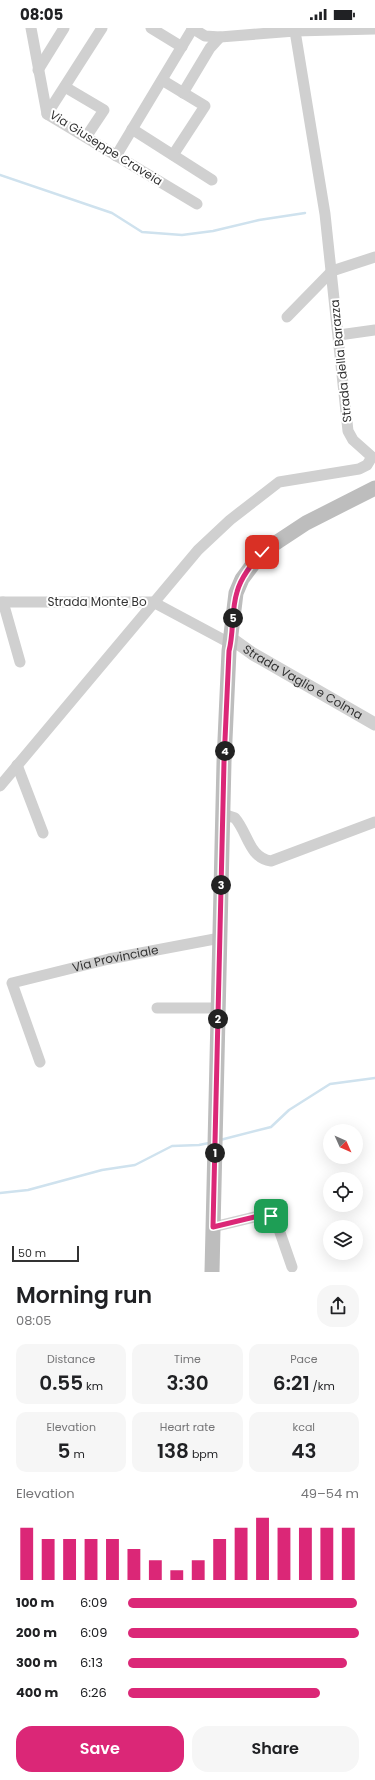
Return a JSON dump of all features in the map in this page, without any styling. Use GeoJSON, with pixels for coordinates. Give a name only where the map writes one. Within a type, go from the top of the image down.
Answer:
{"type":"FeatureCollection","features":[{"type":"Feature","properties":{"kind":"main road"},"geometry":{"type":"LineString","coordinates":[[212,1272],[223,814],[229,651],[232,639],[236,592],[242,579],[262,552],[306,523],[375,488]]}},
{"type":"Feature","properties":{"kind":"street","name":"Via Giuseppe Craveia"},"geometry":{"type":"LineString","coordinates":[[31,28],[47,114],[197,204]]}},
{"type":"Feature","properties":{"kind":"street"},"geometry":{"type":"LineString","coordinates":[[38,70],[64,28]]}},
{"type":"Feature","properties":{"kind":"street"},"geometry":{"type":"LineString","coordinates":[[47,114],[102,28]]}},
{"type":"Feature","properties":{"kind":"street"},"geometry":{"type":"LineString","coordinates":[[151,28],[182,47]]}},
{"type":"Feature","properties":{"kind":"street"},"geometry":{"type":"LineString","coordinates":[[116,156],[193,28],[205,36],[220,37],[288,30],[375,29]]}},
{"type":"Feature","properties":{"kind":"street","name":"Strada della Barazza"},"geometry":{"type":"LineString","coordinates":[[153,602],[198,550],[230,520],[279,482],[359,469],[370,461],[372,457],[353,440],[348,430],[326,214],[288,30]]}},
{"type":"Feature","properties":{"kind":"street"},"geometry":{"type":"LineString","coordinates":[[183,93],[210,48],[220,37]]}},
{"type":"Feature","properties":{"kind":"street"},"geometry":{"type":"LineString","coordinates":[[162,80],[205,106],[173,155]]}},
{"type":"Feature","properties":{"kind":"street"},"geometry":{"type":"LineString","coordinates":[[65,87],[104,110],[86,137]]}},
{"type":"Feature","properties":{"kind":"street"},"geometry":{"type":"LineString","coordinates":[[132,130],[212,180]]}},
{"type":"Feature","properties":{"kind":"street"},"geometry":{"type":"LineString","coordinates":[[287,317],[332,271],[375,258]]}},
{"type":"Feature","properties":{"kind":"street"},"geometry":{"type":"LineString","coordinates":[[339,335],[375,330]]}},
{"type":"Feature","properties":{"kind":"street"},"geometry":{"type":"LineString","coordinates":[[1,602],[20,662]]}},
{"type":"Feature","properties":{"kind":"street","name":"Strada Monte Bo"},"geometry":{"type":"LineString","coordinates":[[1,602],[153,602],[224,640],[232,639]]}},
{"type":"Feature","properties":{"kind":"street"},"geometry":{"type":"LineString","coordinates":[[0,786],[153,602]]}},
{"type":"Feature","properties":{"kind":"street","name":"Strada Vaglio e Colma"},"geometry":{"type":"LineString","coordinates":[[232,639],[253,654],[375,724]]}},
{"type":"Feature","properties":{"kind":"street"},"geometry":{"type":"LineString","coordinates":[[18,765],[44,834]]}},
{"type":"Feature","properties":{"kind":"street"},"geometry":{"type":"LineString","coordinates":[[223,814],[235,818],[254,853],[263,860],[271,862],[375,822]]}},
{"type":"Feature","properties":{"kind":"street","name":"Via Provinciale"},"geometry":{"type":"LineString","coordinates":[[40,1062],[12,983],[109,959],[220,938]]}},
{"type":"Feature","properties":{"kind":"street"},"geometry":{"type":"LineString","coordinates":[[157,1008],[218,1008]]}},
{"type":"Feature","properties":{"kind":"street"},"geometry":{"type":"LineString","coordinates":[[213,1227],[263,1215],[271,1216],[276,1221],[292,1267]]}},
{"type":"Feature","properties":{"kind":"waterway"},"geometry":{"type":"LineString","coordinates":[[0,175],[112,213],[142,232],[182,235],[213,231],[259,220],[305,213]]}},
{"type":"Feature","properties":{"kind":"waterway"},"geometry":{"type":"LineString","coordinates":[[220,1140],[271,1127],[289,1110],[330,1084],[375,1078]]}},
{"type":"Feature","properties":{"kind":"waterway"},"geometry":{"type":"LineString","coordinates":[[0,1193],[28,1190],[102,1170],[135,1165],[172,1146],[209,1143]]}},
{"type":"Feature","properties":{"kind":"route"},"geometry":{"type":"LineString","coordinates":[[262,552],[242,579],[236,592],[232,639],[229,651],[224,762],[213,1227],[263,1215],[271,1216]]}}]}
